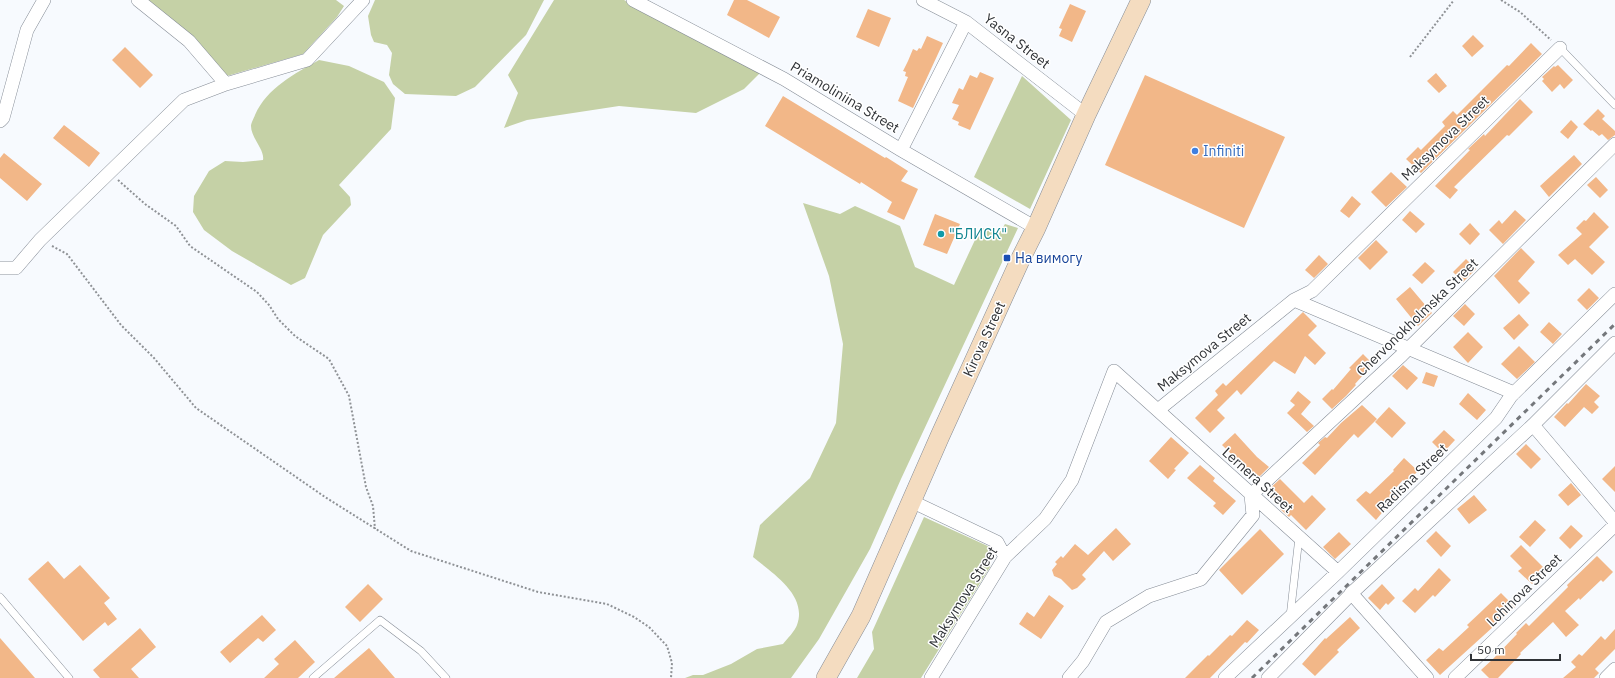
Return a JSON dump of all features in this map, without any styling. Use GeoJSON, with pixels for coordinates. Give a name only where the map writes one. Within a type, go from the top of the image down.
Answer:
{"type":"FeatureCollection","features":[{"type":"Feature","properties":{"kind":"main road","name":"Kirova Street"},"geometry":{"type":"LineString","coordinates":[[826,678],[860,616],[1011,279],[1036,228],[1086,115],[1141,0]]}},
{"type":"Feature","properties":{"kind":"street"},"geometry":{"type":"LineString","coordinates":[[0,121],[3,118],[27,30],[44,0]]}},
{"type":"Feature","properties":{"kind":"street"},"geometry":{"type":"LineString","coordinates":[[138,0],[189,41],[226,84]]}},
{"type":"Feature","properties":{"kind":"street"},"geometry":{"type":"LineString","coordinates":[[0,268],[16,268],[40,240],[184,100],[226,84],[306,60],[363,0]]}},
{"type":"Feature","properties":{"kind":"street","name":"Priamoliniina Street"},"geometry":{"type":"LineString","coordinates":[[633,0],[784,79],[901,150],[1036,228]]}},
{"type":"Feature","properties":{"kind":"street","name":"Yasna Street"},"geometry":{"type":"LineString","coordinates":[[923,0],[966,22],[1086,115]]}},
{"type":"Feature","properties":{"kind":"street"},"geometry":{"type":"LineString","coordinates":[[901,150],[966,22]]}},
{"type":"Feature","properties":{"kind":"street","name":"Maksymova Street"},"geometry":{"type":"LineString","coordinates":[[931,678],[1004,557],[1045,520],[1072,480],[1114,371],[1158,410],[1294,300],[1312,291],[1560,48]]}},
{"type":"Feature","properties":{"kind":"street","name":"Chervonokholmska Street"},"geometry":{"type":"LineString","coordinates":[[1251,495],[1408,349],[1615,144]]}},
{"type":"Feature","properties":{"kind":"street"},"geometry":{"type":"LineString","coordinates":[[0,260],[16,268]]}},
{"type":"Feature","properties":{"kind":"street","name":"Radisna Street"},"geometry":{"type":"LineString","coordinates":[[1225,678],[1338,572],[1496,418],[1514,393],[1615,294]]}},
{"type":"Feature","properties":{"kind":"street"},"geometry":{"type":"LineString","coordinates":[[1294,300],[1514,393]]}},
{"type":"Feature","properties":{"kind":"street"},"geometry":{"type":"LineString","coordinates":[[1268,678],[1354,591],[1534,425],[1615,343]]}},
{"type":"Feature","properties":{"kind":"street","name":"Lernera Street"},"geometry":{"type":"LineString","coordinates":[[1158,410],[1338,572]]}},
{"type":"Feature","properties":{"kind":"street"},"geometry":{"type":"LineString","coordinates":[[1534,425],[1615,524]]}},
{"type":"Feature","properties":{"kind":"street"},"geometry":{"type":"LineString","coordinates":[[1069,678],[1083,661],[1106,622],[1149,596],[1201,579],[1253,515],[1251,495]]}},
{"type":"Feature","properties":{"kind":"street"},"geometry":{"type":"LineString","coordinates":[[911,501],[997,542],[1004,557]]}},
{"type":"Feature","properties":{"kind":"street","name":"Lohinova Street"},"geometry":{"type":"LineString","coordinates":[[1455,678],[1615,524]]}},
{"type":"Feature","properties":{"kind":"street"},"geometry":{"type":"LineString","coordinates":[[1354,591],[1427,678]]}},
{"type":"Feature","properties":{"kind":"street"},"geometry":{"type":"LineString","coordinates":[[1606,678],[1615,669]]}},
{"type":"Feature","properties":{"kind":"lane"},"geometry":{"type":"LineString","coordinates":[[1560,48],[1615,105]]}},
{"type":"Feature","properties":{"kind":"lane"},"geometry":{"type":"LineString","coordinates":[[1290,617],[1299,537]]}},
{"type":"Feature","properties":{"kind":"lane"},"geometry":{"type":"LineString","coordinates":[[0,597],[69,678]]}},
{"type":"Feature","properties":{"kind":"lane"},"geometry":{"type":"LineString","coordinates":[[314,678],[380,620],[421,650],[446,678]]}},
{"type":"Feature","properties":{"kind":"path"},"geometry":{"type":"LineString","coordinates":[[1410,57],[1454,0]]}},
{"type":"Feature","properties":{"kind":"path"},"geometry":{"type":"LineString","coordinates":[[1501,0],[1520,12],[1560,48]]}},
{"type":"Feature","properties":{"kind":"path"},"geometry":{"type":"LineString","coordinates":[[114,168],[118,182],[176,226],[190,246],[257,292],[269,305],[278,319],[295,336],[329,359],[348,396],[366,487],[372,506],[375,528]]}},
{"type":"Feature","properties":{"kind":"path"},"geometry":{"type":"LineString","coordinates":[[40,240],[67,254],[121,325],[154,358],[196,408],[325,497],[411,551],[538,592],[607,604],[634,617],[650,627],[667,646],[672,663],[671,678]]}},
{"type":"Feature","properties":{"kind":"green space"},"geometry":{"type":"Polygon","coordinates":[[[145,0],[336,0],[344,6],[337,17],[303,54],[227,76],[193,36],[145,0]]]}},
{"type":"Feature","properties":{"kind":"green space"},"geometry":{"type":"Polygon","coordinates":[[[375,0],[544,0],[526,35],[475,87],[456,96],[405,94],[393,84],[389,75],[392,53],[387,45],[374,42],[371,35],[368,16],[375,0]]]}},
{"type":"Feature","properties":{"kind":"green space"},"geometry":{"type":"Polygon","coordinates":[[[554,0],[624,0],[761,72],[744,89],[696,113],[619,106],[527,120],[504,128],[518,93],[508,75],[554,0]]]}},
{"type":"Feature","properties":{"kind":"green space"},"geometry":{"type":"Polygon","coordinates":[[[319,60],[349,66],[384,82],[395,98],[391,129],[339,185],[350,197],[351,205],[323,235],[305,278],[291,285],[232,251],[204,230],[193,212],[194,196],[209,171],[225,161],[243,162],[263,160],[262,152],[253,135],[251,126],[260,105],[274,89],[291,76],[319,60]]]}},
{"type":"Feature","properties":{"kind":"green space"},"geometry":{"type":"Polygon","coordinates":[[[1022,76],[1071,120],[1030,209],[974,177],[1022,76]]]}},
{"type":"Feature","properties":{"kind":"green space"},"geometry":{"type":"Polygon","coordinates":[[[803,203],[840,214],[855,206],[900,226],[915,267],[954,285],[981,227],[998,235],[1005,224],[1018,228],[870,549],[819,639],[791,678],[685,678],[693,675],[703,675],[731,664],[757,649],[783,644],[797,625],[799,614],[793,595],[778,578],[753,557],[760,525],[810,478],[836,423],[843,344],[829,276],[803,203]]]}},
{"type":"Feature","properties":{"kind":"green space"},"geometry":{"type":"Polygon","coordinates":[[[924,517],[992,548],[990,567],[921,678],[857,678],[874,649],[872,632],[924,517]]]}},
{"type":"Feature","properties":{"kind":"building"},"geometry":{"type":"Polygon","coordinates":[[[734,0],[747,0],[780,17],[769,38],[727,15],[734,0]]]}},
{"type":"Feature","properties":{"kind":"building"},"geometry":{"type":"Polygon","coordinates":[[[1070,4],[1086,11],[1072,42],[1059,36],[1062,29],[1059,28],[1070,4]]]}},
{"type":"Feature","properties":{"kind":"building"},"geometry":{"type":"Polygon","coordinates":[[[868,9],[891,18],[879,47],[856,37],[868,9]]]}},
{"type":"Feature","properties":{"kind":"building"},"geometry":{"type":"Polygon","coordinates":[[[1473,35],[1484,46],[1472,57],[1462,46],[1473,35]]]}},
{"type":"Feature","properties":{"kind":"building"},"geometry":{"type":"Polygon","coordinates":[[[927,36],[943,43],[913,108],[898,101],[908,77],[905,76],[906,72],[903,71],[913,49],[917,51],[919,48],[921,49],[927,36]]]}},
{"type":"Feature","properties":{"kind":"building"},"geometry":{"type":"Polygon","coordinates":[[[1531,43],[1542,54],[1421,173],[1406,159],[1418,147],[1421,150],[1445,126],[1442,122],[1453,111],[1457,115],[1531,43]]]}},
{"type":"Feature","properties":{"kind":"building"},"geometry":{"type":"Polygon","coordinates":[[[125,47],[153,75],[140,88],[112,60],[125,47]]]}},
{"type":"Feature","properties":{"kind":"building"},"geometry":{"type":"Polygon","coordinates":[[[1558,65],[1573,80],[1564,89],[1560,84],[1552,92],[1542,81],[1544,79],[1542,77],[1554,66],[1555,67],[1558,65]]]}},
{"type":"Feature","properties":{"kind":"building"},"geometry":{"type":"Polygon","coordinates":[[[980,72],[994,78],[970,130],[958,125],[959,122],[952,119],[959,105],[952,103],[959,88],[963,90],[970,75],[977,78],[980,72]]]}},
{"type":"Feature","properties":{"kind":"building"},"geometry":{"type":"Polygon","coordinates":[[[1436,73],[1447,86],[1439,93],[1427,81],[1436,73]]]}},
{"type":"Feature","properties":{"kind":"building","name":"Infiniti"},"geometry":{"type":"Polygon","coordinates":[[[1145,75],[1285,137],[1244,228],[1105,165],[1145,75]]]}},
{"type":"Feature","properties":{"kind":"building"},"geometry":{"type":"Polygon","coordinates":[[[783,96],[908,171],[901,181],[918,189],[904,220],[887,212],[892,202],[861,182],[860,184],[765,126],[783,96]]]}},
{"type":"Feature","properties":{"kind":"building"},"geometry":{"type":"Polygon","coordinates":[[[1520,99],[1533,112],[1509,136],[1507,135],[1454,187],[1458,190],[1450,199],[1435,186],[1470,150],[1468,149],[1484,134],[1485,136],[1520,99]]]}},
{"type":"Feature","properties":{"kind":"building"},"geometry":{"type":"Polygon","coordinates":[[[1598,109],[1605,116],[1602,119],[1615,131],[1615,135],[1608,140],[1602,134],[1599,136],[1583,124],[1598,109]]]}},
{"type":"Feature","properties":{"kind":"building"},"geometry":{"type":"Polygon","coordinates":[[[1571,120],[1578,127],[1568,139],[1560,132],[1571,120]]]}},
{"type":"Feature","properties":{"kind":"building"},"geometry":{"type":"Polygon","coordinates":[[[64,125],[100,153],[89,167],[53,138],[64,125]]]}},
{"type":"Feature","properties":{"kind":"building"},"geometry":{"type":"Polygon","coordinates":[[[4,153],[42,184],[27,201],[0,178],[0,158],[4,153]]]}},
{"type":"Feature","properties":{"kind":"building"},"geometry":{"type":"Polygon","coordinates":[[[1574,155],[1582,164],[1549,197],[1540,186],[1574,155]]]}},
{"type":"Feature","properties":{"kind":"building"},"geometry":{"type":"Polygon","coordinates":[[[1391,172],[1407,187],[1386,207],[1371,192],[1391,172]]]}},
{"type":"Feature","properties":{"kind":"building"},"geometry":{"type":"Polygon","coordinates":[[[1596,177],[1608,190],[1600,198],[1587,185],[1596,177]]]}},
{"type":"Feature","properties":{"kind":"building"},"geometry":{"type":"Polygon","coordinates":[[[1352,196],[1361,204],[1349,218],[1340,211],[1352,196]]]}},
{"type":"Feature","properties":{"kind":"building"},"geometry":{"type":"Polygon","coordinates":[[[1515,210],[1526,220],[1503,244],[1489,230],[1499,220],[1502,224],[1515,210]]]}},
{"type":"Feature","properties":{"kind":"building"},"geometry":{"type":"Polygon","coordinates":[[[1410,211],[1425,224],[1416,233],[1402,220],[1410,211]]]}},
{"type":"Feature","properties":{"kind":"building"},"geometry":{"type":"Polygon","coordinates":[[[1594,212],[1609,227],[1589,247],[1605,262],[1592,275],[1575,259],[1568,265],[1558,255],[1582,234],[1576,228],[1584,220],[1586,221],[1594,212]]]}},
{"type":"Feature","properties":{"kind":"building","name":"\"БЛИСК\""},"geometry":{"type":"Polygon","coordinates":[[[935,214],[960,224],[947,254],[923,245],[935,214]]]}},
{"type":"Feature","properties":{"kind":"building"},"geometry":{"type":"Polygon","coordinates":[[[1470,223],[1480,234],[1470,245],[1459,234],[1470,223]]]}},
{"type":"Feature","properties":{"kind":"building"},"geometry":{"type":"Polygon","coordinates":[[[1376,240],[1388,252],[1370,270],[1358,258],[1376,240]]]}},
{"type":"Feature","properties":{"kind":"building"},"geometry":{"type":"Polygon","coordinates":[[[1521,248],[1535,262],[1518,281],[1530,293],[1519,304],[1494,276],[1521,248]]]}},
{"type":"Feature","properties":{"kind":"building"},"geometry":{"type":"Polygon","coordinates":[[[1319,255],[1328,264],[1314,278],[1305,270],[1319,255]]]}},
{"type":"Feature","properties":{"kind":"building"},"geometry":{"type":"Polygon","coordinates":[[[1466,259],[1476,269],[1463,282],[1453,272],[1466,259]]]}},
{"type":"Feature","properties":{"kind":"building"},"geometry":{"type":"Polygon","coordinates":[[[1425,262],[1435,271],[1422,284],[1412,275],[1425,262]]]}},
{"type":"Feature","properties":{"kind":"building"},"geometry":{"type":"Polygon","coordinates":[[[1410,287],[1432,313],[1418,326],[1396,299],[1410,287]]]}},
{"type":"Feature","properties":{"kind":"building"},"geometry":{"type":"Polygon","coordinates":[[[1589,288],[1599,298],[1587,310],[1577,300],[1589,288]]]}},
{"type":"Feature","properties":{"kind":"building"},"geometry":{"type":"Polygon","coordinates":[[[1465,304],[1475,314],[1464,326],[1453,316],[1465,304]]]}},
{"type":"Feature","properties":{"kind":"building"},"geometry":{"type":"Polygon","coordinates":[[[1303,312],[1317,326],[1308,335],[1326,353],[1315,365],[1305,356],[1295,374],[1274,361],[1241,395],[1237,390],[1217,410],[1225,418],[1210,433],[1195,418],[1218,395],[1215,391],[1223,383],[1226,386],[1303,312]]]}},
{"type":"Feature","properties":{"kind":"building"},"geometry":{"type":"Polygon","coordinates":[[[1519,314],[1529,325],[1514,340],[1503,328],[1519,314]]]}},
{"type":"Feature","properties":{"kind":"building"},"geometry":{"type":"Polygon","coordinates":[[[1549,322],[1562,334],[1553,344],[1540,332],[1549,322]]]}},
{"type":"Feature","properties":{"kind":"building"},"geometry":{"type":"Polygon","coordinates":[[[1468,332],[1483,347],[1468,363],[1453,347],[1468,332]]]}},
{"type":"Feature","properties":{"kind":"building"},"geometry":{"type":"Polygon","coordinates":[[[1519,346],[1535,362],[1517,379],[1501,364],[1519,346]]]}},
{"type":"Feature","properties":{"kind":"building"},"geometry":{"type":"Polygon","coordinates":[[[1363,354],[1373,364],[1346,396],[1332,409],[1322,399],[1332,389],[1333,390],[1351,369],[1349,368],[1363,354]]]}},
{"type":"Feature","properties":{"kind":"building"},"geometry":{"type":"Polygon","coordinates":[[[1403,365],[1418,378],[1407,390],[1392,376],[1403,365]]]}},
{"type":"Feature","properties":{"kind":"building"},"geometry":{"type":"Polygon","coordinates":[[[1426,372],[1438,376],[1434,387],[1422,383],[1426,372]]]}},
{"type":"Feature","properties":{"kind":"building"},"geometry":{"type":"Polygon","coordinates":[[[1586,384],[1600,396],[1594,402],[1599,407],[1592,414],[1584,407],[1565,427],[1554,417],[1586,384]]]}},
{"type":"Feature","properties":{"kind":"building"},"geometry":{"type":"Polygon","coordinates":[[[1298,391],[1311,402],[1301,414],[1314,426],[1307,432],[1287,413],[1295,405],[1290,401],[1298,391]]]}},
{"type":"Feature","properties":{"kind":"building"},"geometry":{"type":"Polygon","coordinates":[[[1468,393],[1486,410],[1477,420],[1459,404],[1468,393]]]}},
{"type":"Feature","properties":{"kind":"building"},"geometry":{"type":"Polygon","coordinates":[[[1362,405],[1377,419],[1358,438],[1354,434],[1315,475],[1302,463],[1320,445],[1318,443],[1325,437],[1327,438],[1341,423],[1362,405]]]}},
{"type":"Feature","properties":{"kind":"building"},"geometry":{"type":"Polygon","coordinates":[[[1389,407],[1406,423],[1392,438],[1375,422],[1389,407]]]}},
{"type":"Feature","properties":{"kind":"building"},"geometry":{"type":"Polygon","coordinates":[[[1444,430],[1455,440],[1443,453],[1432,442],[1444,430]]]}},
{"type":"Feature","properties":{"kind":"building"},"geometry":{"type":"Polygon","coordinates":[[[1235,433],[1257,457],[1269,467],[1257,479],[1222,445],[1235,433]]]}},
{"type":"Feature","properties":{"kind":"building"},"geometry":{"type":"Polygon","coordinates":[[[1171,437],[1189,453],[1174,469],[1176,470],[1168,479],[1149,461],[1171,437]]]}},
{"type":"Feature","properties":{"kind":"building"},"geometry":{"type":"Polygon","coordinates":[[[1526,444],[1541,459],[1531,469],[1516,454],[1526,444]]]}},
{"type":"Feature","properties":{"kind":"building"},"geometry":{"type":"Polygon","coordinates":[[[1404,458],[1418,471],[1406,483],[1403,480],[1391,493],[1395,497],[1376,520],[1356,500],[1366,491],[1370,494],[1394,471],[1393,470],[1404,458]]]}},
{"type":"Feature","properties":{"kind":"building"},"geometry":{"type":"Polygon","coordinates":[[[1200,465],[1215,478],[1213,481],[1236,501],[1223,515],[1213,506],[1216,503],[1187,478],[1200,465]]]}},
{"type":"Feature","properties":{"kind":"building"},"geometry":{"type":"Polygon","coordinates":[[[1615,466],[1615,492],[1602,479],[1615,466]]]}},
{"type":"Feature","properties":{"kind":"building"},"geometry":{"type":"Polygon","coordinates":[[[1280,479],[1304,503],[1312,495],[1326,509],[1306,530],[1291,515],[1289,517],[1280,509],[1282,506],[1270,494],[1272,493],[1268,490],[1280,479]]]}},
{"type":"Feature","properties":{"kind":"building"},"geometry":{"type":"Polygon","coordinates":[[[1571,483],[1581,495],[1568,506],[1558,495],[1571,483]]]}},
{"type":"Feature","properties":{"kind":"building"},"geometry":{"type":"Polygon","coordinates":[[[1474,495],[1487,510],[1469,524],[1457,509],[1474,495]]]}},
{"type":"Feature","properties":{"kind":"building"},"geometry":{"type":"Polygon","coordinates":[[[1535,520],[1546,530],[1530,547],[1519,537],[1535,520]]]}},
{"type":"Feature","properties":{"kind":"building"},"geometry":{"type":"Polygon","coordinates":[[[1571,525],[1583,536],[1570,549],[1559,538],[1571,525]]]}},
{"type":"Feature","properties":{"kind":"building"},"geometry":{"type":"Polygon","coordinates":[[[1116,528],[1131,544],[1113,561],[1104,551],[1082,575],[1086,579],[1077,588],[1072,590],[1061,579],[1054,576],[1052,570],[1057,564],[1055,562],[1061,556],[1063,558],[1075,544],[1088,555],[1116,528]]]}},
{"type":"Feature","properties":{"kind":"building"},"geometry":{"type":"Polygon","coordinates":[[[1260,529],[1284,554],[1242,595],[1219,570],[1260,529]]]}},
{"type":"Feature","properties":{"kind":"building"},"geometry":{"type":"Polygon","coordinates":[[[1436,531],[1451,546],[1441,557],[1426,541],[1436,531]]]}},
{"type":"Feature","properties":{"kind":"building"},"geometry":{"type":"Polygon","coordinates":[[[1339,532],[1351,544],[1335,559],[1323,547],[1339,532]]]}},
{"type":"Feature","properties":{"kind":"building"},"geometry":{"type":"Polygon","coordinates":[[[1521,545],[1546,570],[1532,584],[1518,571],[1522,568],[1510,556],[1521,545]]]}},
{"type":"Feature","properties":{"kind":"building"},"geometry":{"type":"Polygon","coordinates":[[[1597,556],[1613,572],[1603,582],[1601,580],[1580,600],[1579,598],[1565,611],[1579,625],[1566,637],[1553,622],[1520,653],[1521,654],[1498,678],[1489,678],[1481,670],[1526,623],[1529,626],[1568,587],[1567,585],[1597,556]]]}},
{"type":"Feature","properties":{"kind":"building"},"geometry":{"type":"Polygon","coordinates":[[[48,561],[64,579],[80,565],[110,598],[104,603],[117,619],[108,626],[105,622],[83,641],[28,579],[48,561]]]}},
{"type":"Feature","properties":{"kind":"building"},"geometry":{"type":"Polygon","coordinates":[[[1439,568],[1451,580],[1435,597],[1433,595],[1415,613],[1402,601],[1415,588],[1418,591],[1439,568]]]}},
{"type":"Feature","properties":{"kind":"building"},"geometry":{"type":"Polygon","coordinates":[[[368,584],[383,599],[360,622],[345,607],[368,584]]]}},
{"type":"Feature","properties":{"kind":"building"},"geometry":{"type":"Polygon","coordinates":[[[1382,584],[1395,598],[1388,605],[1386,603],[1380,610],[1368,598],[1382,584]]]}},
{"type":"Feature","properties":{"kind":"building"},"geometry":{"type":"Polygon","coordinates":[[[1501,593],[1515,607],[1440,675],[1426,660],[1439,648],[1443,651],[1469,627],[1467,625],[1501,593]]]}},
{"type":"Feature","properties":{"kind":"building"},"geometry":{"type":"Polygon","coordinates":[[[1049,595],[1064,606],[1041,639],[1019,624],[1027,612],[1034,617],[1049,595]]]}},
{"type":"Feature","properties":{"kind":"building"},"geometry":{"type":"Polygon","coordinates":[[[262,615],[276,630],[263,642],[258,638],[230,663],[220,652],[262,615]]]}},
{"type":"Feature","properties":{"kind":"building"},"geometry":{"type":"Polygon","coordinates":[[[1350,617],[1360,628],[1337,650],[1339,652],[1315,676],[1302,664],[1325,638],[1326,639],[1350,617]]]}},
{"type":"Feature","properties":{"kind":"building"},"geometry":{"type":"Polygon","coordinates":[[[1247,620],[1259,630],[1247,643],[1245,642],[1210,678],[1185,678],[1230,635],[1232,636],[1247,620]]]}},
{"type":"Feature","properties":{"kind":"building"},"geometry":{"type":"Polygon","coordinates":[[[140,628],[156,647],[131,669],[139,678],[100,678],[93,670],[140,628]]]}},
{"type":"Feature","properties":{"kind":"building"},"geometry":{"type":"Polygon","coordinates":[[[1615,629],[1615,649],[1595,669],[1599,673],[1594,678],[1563,678],[1576,667],[1571,662],[1579,654],[1582,656],[1601,636],[1605,640],[1615,629]]]}},
{"type":"Feature","properties":{"kind":"building"},"geometry":{"type":"Polygon","coordinates":[[[0,638],[35,678],[0,678],[0,638]]]}},
{"type":"Feature","properties":{"kind":"building"},"geometry":{"type":"Polygon","coordinates":[[[295,640],[315,662],[298,678],[264,678],[279,664],[274,659],[295,640]]]}},
{"type":"Feature","properties":{"kind":"building"},"geometry":{"type":"Polygon","coordinates":[[[369,648],[395,678],[334,678],[369,648]]]}},
{"type":"Feature","properties":{"kind":"railway"},"geometry":{"type":"LineString","coordinates":[[1252,678],[1615,324]]}},
{"type":"Feature","properties":{"kind":"place","name":"Infiniti"},"geometry":{"type":"Point","coordinates":[1195,151]}},
{"type":"Feature","properties":{"kind":"place","name":"\"БЛИСК\""},"geometry":{"type":"Point","coordinates":[941,234]}},
{"type":"Feature","properties":{"kind":"place","name":"На вимогу"},"geometry":{"type":"Point","coordinates":[1007,258]}}]}
